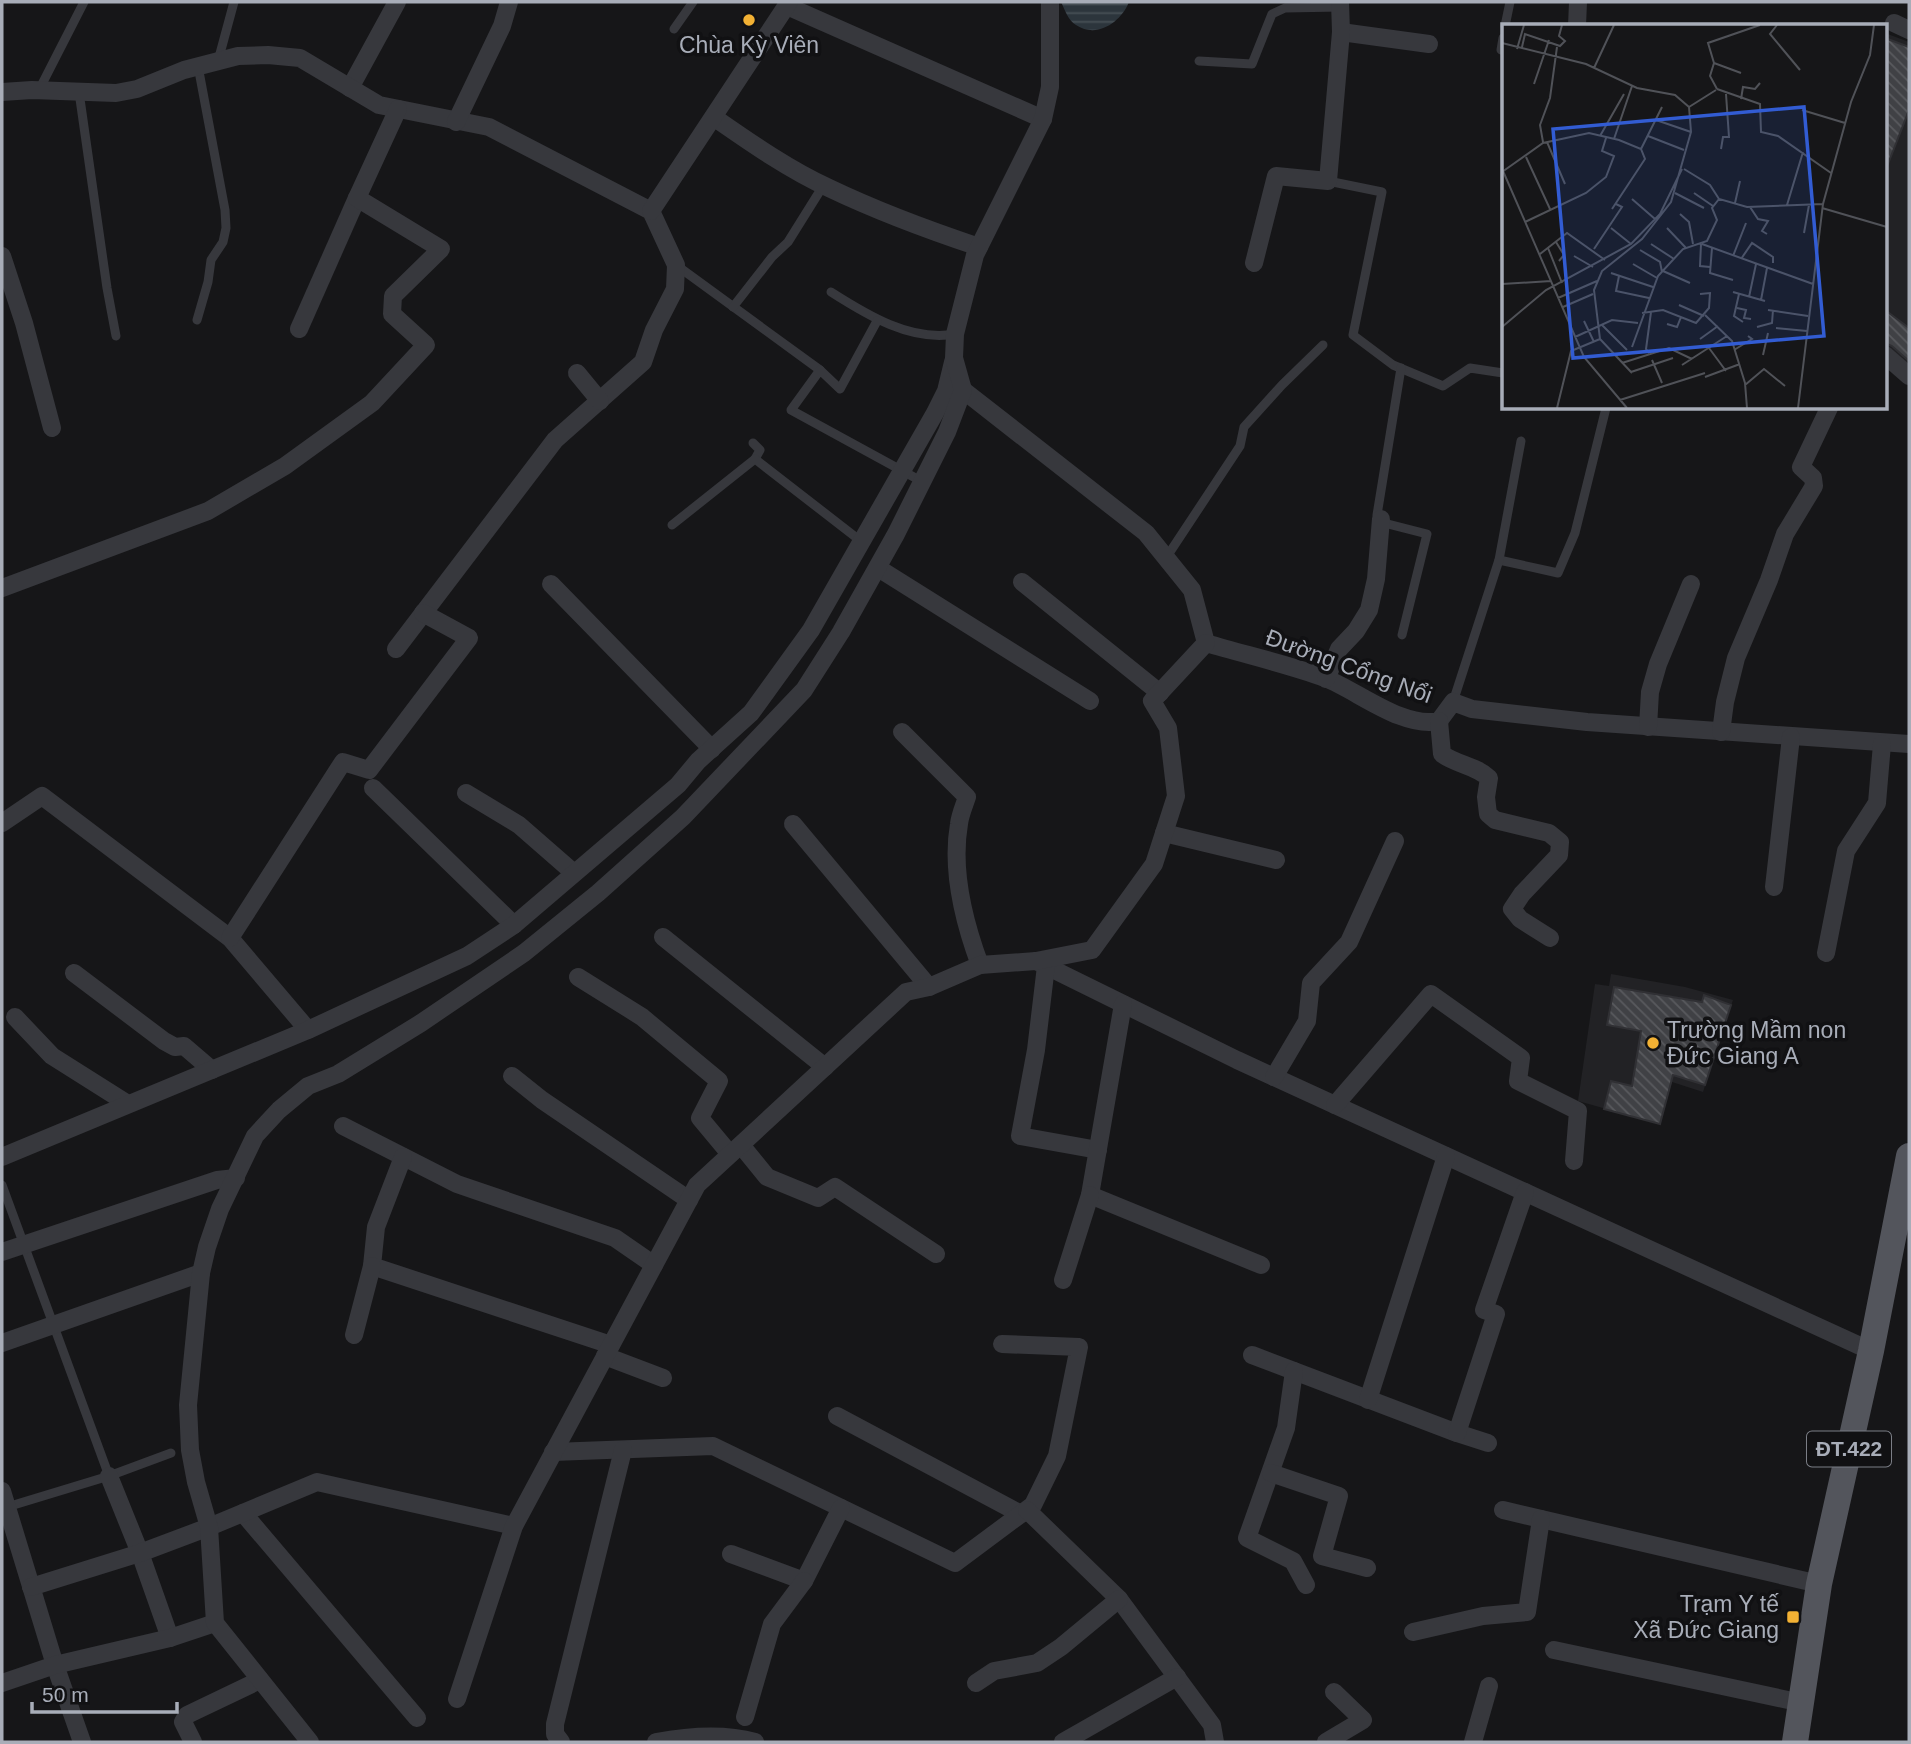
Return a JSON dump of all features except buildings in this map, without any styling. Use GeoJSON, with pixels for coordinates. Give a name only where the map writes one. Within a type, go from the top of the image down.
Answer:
{"type":"FeatureCollection","features":[{"type":"Feature","properties":{"kind":"main road","name":"ĐT.422"},"geometry":{"type":"LineString","coordinates":[[1794,1742],[1819,1584],[1871,1351],[1909,1156]]}},
{"type":"Feature","properties":{"kind":"street"},"geometry":{"type":"LineString","coordinates":[[350,88],[397,2]]}},
{"type":"Feature","properties":{"kind":"street"},"geometry":{"type":"LineString","coordinates":[[456,122],[502,26],[509,2]]}},
{"type":"Feature","properties":{"kind":"street"},"geometry":{"type":"LineString","coordinates":[[2,1157],[308,1030],[467,957],[514,925],[678,785],[751,713],[811,631],[946,391],[954,358],[955,334],[975,255],[1043,119],[1050,87],[1049,2]]}},
{"type":"Feature","properties":{"kind":"street"},"geometry":{"type":"LineString","coordinates":[[1577,24],[1578,2]]}},
{"type":"Feature","properties":{"kind":"street"},"geometry":{"type":"LineString","coordinates":[[651,211],[788,4],[1043,119]]}},
{"type":"Feature","properties":{"kind":"street"},"geometry":{"type":"LineString","coordinates":[[1254,263],[1276,176],[1328,181],[1341,32],[1340,4]]}},
{"type":"Feature","properties":{"kind":"street"},"geometry":{"type":"LineString","coordinates":[[1341,32],[1429,44]]}},
{"type":"Feature","properties":{"kind":"street"},"geometry":{"type":"LineString","coordinates":[[2,92],[39,90],[117,93],[136,89],[184,69],[238,56],[300,58],[379,105],[489,127],[651,211],[676,265],[675,289],[654,330],[643,362],[555,440],[396,649]]}},
{"type":"Feature","properties":{"kind":"street"},"geometry":{"type":"LineString","coordinates":[[299,329],[398,109]]}},
{"type":"Feature","properties":{"kind":"street"},"geometry":{"type":"LineString","coordinates":[[715,118],[765,152],[823,186],[917,226],[979,247]]}},
{"type":"Feature","properties":{"kind":"street"},"geometry":{"type":"LineString","coordinates":[[2,588],[208,512],[285,466],[372,403],[426,345],[393,314],[393,296],[441,249],[357,198]]}},
{"type":"Feature","properties":{"kind":"street"},"geometry":{"type":"LineString","coordinates":[[2,256],[24,323],[52,428]]}},
{"type":"Feature","properties":{"kind":"street"},"geometry":{"type":"LineString","coordinates":[[1886,356],[1909,376]]}},
{"type":"Feature","properties":{"kind":"street"},"geometry":{"type":"LineString","coordinates":[[457,1699],[513,1526],[697,1185],[906,992],[929,987],[980,965],[1041,964],[1092,950],[1154,864],[1176,796],[1168,728],[1152,701],[1206,643],[1192,590],[1146,533],[963,390],[954,358]]}},
{"type":"Feature","properties":{"kind":"street"},"geometry":{"type":"LineString","coordinates":[[577,373],[600,401]]}},
{"type":"Feature","properties":{"kind":"street"},"geometry":{"type":"LineString","coordinates":[[310,1742],[215,1623],[209,1527],[190,1450],[188,1405],[201,1273],[220,1209],[255,1136],[279,1110],[307,1086],[350,1066],[421,1023],[524,953],[598,893],[683,817],[804,690],[878,569],[947,432],[963,390]]}},
{"type":"Feature","properties":{"kind":"street"},"geometry":{"type":"LineString","coordinates":[[1721,732],[1736,657],[1765,590],[1785,534],[1814,486],[1813,478],[1801,467],[1828,410]]}},
{"type":"Feature","properties":{"kind":"street"},"geometry":{"type":"LineString","coordinates":[[1326,679],[1339,649],[1356,631],[1368,610],[1376,579],[1381,519]]}},
{"type":"Feature","properties":{"kind":"street"},"geometry":{"type":"LineString","coordinates":[[878,569],[1090,701]]}},
{"type":"Feature","properties":{"kind":"street"},"geometry":{"type":"LineString","coordinates":[[1022,582],[1160,693]]}},
{"type":"Feature","properties":{"kind":"street"},"geometry":{"type":"LineString","coordinates":[[551,584],[712,749]]}},
{"type":"Feature","properties":{"kind":"street"},"geometry":{"type":"LineString","coordinates":[[1648,727],[1650,692],[1658,664],[1691,584]]}},
{"type":"Feature","properties":{"kind":"street"},"geometry":{"type":"LineString","coordinates":[[230,938],[344,762],[369,771],[468,638],[423,613]]}},
{"type":"Feature","properties":{"kind":"street","name":"Đường Cổng Nổi"},"geometry":{"type":"LineString","coordinates":[[1206,643],[1326,679],[1381,707],[1428,724],[1438,721],[1453,702],[1472,709],[1648,727],[1909,744]]}},
{"type":"Feature","properties":{"kind":"street"},"geometry":{"type":"LineString","coordinates":[[1438,721],[1442,754],[1452,762],[1478,768],[1489,778],[1486,797],[1488,814],[1494,820],[1549,833],[1560,842],[1559,855],[1522,894],[1512,909],[1520,919],[1550,938]]}},
{"type":"Feature","properties":{"kind":"street"},"geometry":{"type":"LineString","coordinates":[[902,732],[967,797],[959,824],[957,862],[966,926],[980,965]]}},
{"type":"Feature","properties":{"kind":"street"},"geometry":{"type":"LineString","coordinates":[[1774,887],[1791,737]]}},
{"type":"Feature","properties":{"kind":"street"},"geometry":{"type":"LineString","coordinates":[[1826,953],[1846,851],[1877,803],[1882,744]]}},
{"type":"Feature","properties":{"kind":"street"},"geometry":{"type":"LineString","coordinates":[[373,788],[514,925]]}},
{"type":"Feature","properties":{"kind":"street"},"geometry":{"type":"LineString","coordinates":[[466,793],[519,825],[574,873]]}},
{"type":"Feature","properties":{"kind":"street"},"geometry":{"type":"LineString","coordinates":[[2,823],[42,796],[230,938],[308,1030]]}},
{"type":"Feature","properties":{"kind":"street"},"geometry":{"type":"LineString","coordinates":[[793,824],[929,987]]}},
{"type":"Feature","properties":{"kind":"street"},"geometry":{"type":"LineString","coordinates":[[1164,833],[1276,860]]}},
{"type":"Feature","properties":{"kind":"street"},"geometry":{"type":"LineString","coordinates":[[1274,1077],[1307,1021],[1311,983],[1349,942],[1395,841]]}},
{"type":"Feature","properties":{"kind":"street"},"geometry":{"type":"LineString","coordinates":[[663,937],[825,1067]]}},
{"type":"Feature","properties":{"kind":"street"},"geometry":{"type":"LineString","coordinates":[[1041,964],[1274,1077],[1871,1351]]}},
{"type":"Feature","properties":{"kind":"street"},"geometry":{"type":"LineString","coordinates":[[1041,964],[1036,1050],[1020,1136],[1098,1150]]}},
{"type":"Feature","properties":{"kind":"street"},"geometry":{"type":"LineString","coordinates":[[74,973],[164,1041],[176,1047],[184,1046],[212,1070]]}},
{"type":"Feature","properties":{"kind":"street"},"geometry":{"type":"LineString","coordinates":[[578,976],[642,1017],[719,1081],[700,1118],[767,1177],[818,1198],[835,1186],[936,1254]]}},
{"type":"Feature","properties":{"kind":"street"},"geometry":{"type":"LineString","coordinates":[[1335,1105],[1431,994],[1521,1058],[1518,1082],[1578,1111],[1574,1161]]}},
{"type":"Feature","properties":{"kind":"street"},"geometry":{"type":"LineString","coordinates":[[1063,1280],[1090,1195],[1123,1004]]}},
{"type":"Feature","properties":{"kind":"street"},"geometry":{"type":"LineString","coordinates":[[15,1017],[52,1056],[128,1104]]}},
{"type":"Feature","properties":{"kind":"street"},"geometry":{"type":"LineString","coordinates":[[512,1076],[542,1100],[689,1200]]}},
{"type":"Feature","properties":{"kind":"street"},"geometry":{"type":"LineString","coordinates":[[343,1126],[457,1184],[615,1238],[654,1265]]}},
{"type":"Feature","properties":{"kind":"street"},"geometry":{"type":"LineString","coordinates":[[1368,1400],[1446,1156]]}},
{"type":"Feature","properties":{"kind":"street"},"geometry":{"type":"LineString","coordinates":[[354,1335],[372,1266],[376,1227],[403,1157]]}},
{"type":"Feature","properties":{"kind":"street"},"geometry":{"type":"LineString","coordinates":[[2,1252],[217,1180],[236,1178]]}},
{"type":"Feature","properties":{"kind":"street"},"geometry":{"type":"LineString","coordinates":[[1457,1433],[1496,1314],[1484,1310],[1525,1192]]}},
{"type":"Feature","properties":{"kind":"street"},"geometry":{"type":"LineString","coordinates":[[1090,1195],[1261,1265]]}},
{"type":"Feature","properties":{"kind":"street"},"geometry":{"type":"LineString","coordinates":[[372,1266],[608,1351],[663,1378]]}},
{"type":"Feature","properties":{"kind":"street"},"geometry":{"type":"LineString","coordinates":[[2,1343],[201,1273]]}},
{"type":"Feature","properties":{"kind":"street"},"geometry":{"type":"LineString","coordinates":[[553,1452],[713,1446],[954,1563],[1033,1505],[1057,1456],[1079,1347],[1002,1344]]}},
{"type":"Feature","properties":{"kind":"street"},"geometry":{"type":"LineString","coordinates":[[1252,1355],[1488,1443]]}},
{"type":"Feature","properties":{"kind":"street"},"geometry":{"type":"LineString","coordinates":[[1294,1371],[1286,1428],[1248,1538],[1293,1561],[1306,1585]]}},
{"type":"Feature","properties":{"kind":"street"},"geometry":{"type":"LineString","coordinates":[[837,1416],[1024,1512],[1119,1599],[1212,1725],[1215,1742]]}},
{"type":"Feature","properties":{"kind":"street"},"geometry":{"type":"LineString","coordinates":[[561,1742],[555,1734],[555,1724],[623,1450]]}},
{"type":"Feature","properties":{"kind":"street"},"geometry":{"type":"LineString","coordinates":[[1270,1473],[1339,1496],[1322,1556],[1367,1567]]}},
{"type":"Feature","properties":{"kind":"street"},"geometry":{"type":"LineString","coordinates":[[109,1476],[170,1638]]}},
{"type":"Feature","properties":{"kind":"street"},"geometry":{"type":"LineString","coordinates":[[31,1587],[140,1553],[317,1482],[513,1526]]}},
{"type":"Feature","properties":{"kind":"street"},"geometry":{"type":"LineString","coordinates":[[4,1499],[55,1665],[82,1742]]}},
{"type":"Feature","properties":{"kind":"street"},"geometry":{"type":"LineString","coordinates":[[745,1717],[772,1625],[804,1581],[841,1508]]}},
{"type":"Feature","properties":{"kind":"street"},"geometry":{"type":"LineString","coordinates":[[1503,1510],[1819,1584]]}},
{"type":"Feature","properties":{"kind":"street"},"geometry":{"type":"LineString","coordinates":[[243,1513],[417,1718]]}},
{"type":"Feature","properties":{"kind":"street"},"geometry":{"type":"LineString","coordinates":[[1413,1632],[1483,1616],[1527,1612],[1541,1518]]}},
{"type":"Feature","properties":{"kind":"street"},"geometry":{"type":"LineString","coordinates":[[731,1554],[804,1581]]}},
{"type":"Feature","properties":{"kind":"street"},"geometry":{"type":"LineString","coordinates":[[976,1683],[994,1671],[1037,1663],[1061,1647],[1119,1599]]}},
{"type":"Feature","properties":{"kind":"street"},"geometry":{"type":"LineString","coordinates":[[2,1683],[55,1665],[170,1638],[215,1623]]}},
{"type":"Feature","properties":{"kind":"street"},"geometry":{"type":"LineString","coordinates":[[1554,1650],[1802,1703]]}},
{"type":"Feature","properties":{"kind":"street"},"geometry":{"type":"LineString","coordinates":[[1063,1742],[1177,1677]]}},
{"type":"Feature","properties":{"kind":"street"},"geometry":{"type":"LineString","coordinates":[[193,1742],[183,1722],[187,1715],[260,1679]]}},
{"type":"Feature","properties":{"kind":"street"},"geometry":{"type":"LineString","coordinates":[[1473,1742],[1489,1686]]}},
{"type":"Feature","properties":{"kind":"street"},"geometry":{"type":"LineString","coordinates":[[1326,1742],[1363,1720],[1334,1692]]}},
{"type":"Feature","properties":{"kind":"street"},"geometry":{"type":"LineString","coordinates":[[656,1742],[709,1736],[734,1736],[755,1742]]}},
{"type":"Feature","properties":{"kind":"lane"},"geometry":{"type":"LineString","coordinates":[[39,90],[83,2]]}},
{"type":"Feature","properties":{"kind":"lane"},"geometry":{"type":"LineString","coordinates":[[218,61],[234,2]]}},
{"type":"Feature","properties":{"kind":"lane"},"geometry":{"type":"LineString","coordinates":[[674,29],[693,2]]}},
{"type":"Feature","properties":{"kind":"lane"},"geometry":{"type":"LineString","coordinates":[[1505,24],[1510,2]]}},
{"type":"Feature","properties":{"kind":"lane"},"geometry":{"type":"LineString","coordinates":[[1199,61],[1252,64],[1272,14],[1284,8],[1340,4]]}},
{"type":"Feature","properties":{"kind":"lane"},"geometry":{"type":"LineString","coordinates":[[1501,50],[1502,44]]}},
{"type":"Feature","properties":{"kind":"lane"},"geometry":{"type":"LineString","coordinates":[[197,320],[211,260],[223,242],[226,228],[198,66]]}},
{"type":"Feature","properties":{"kind":"lane"},"geometry":{"type":"LineString","coordinates":[[79,92],[107,288],[117,336]]}},
{"type":"Feature","properties":{"kind":"lane"},"geometry":{"type":"LineString","coordinates":[[1328,181],[1382,192],[1353,335],[1393,365],[1443,386],[1469,368],[1502,373]]}},
{"type":"Feature","properties":{"kind":"lane"},"geometry":{"type":"LineString","coordinates":[[733,307],[772,257],[788,242],[823,186]]}},
{"type":"Feature","properties":{"kind":"lane"},"geometry":{"type":"LineString","coordinates":[[676,265],[820,370],[840,389],[877,321]]}},
{"type":"Feature","properties":{"kind":"lane"},"geometry":{"type":"LineString","coordinates":[[831,292],[877,321],[937,337],[955,334]]}},
{"type":"Feature","properties":{"kind":"lane"},"geometry":{"type":"LineString","coordinates":[[1166,558],[1240,446],[1244,427],[1323,345]]}},
{"type":"Feature","properties":{"kind":"lane"},"geometry":{"type":"LineString","coordinates":[[1401,368],[1377,514],[1384,523],[1427,534],[1402,635]]}},
{"type":"Feature","properties":{"kind":"lane"},"geometry":{"type":"LineString","coordinates":[[820,370],[791,410],[921,481]]}},
{"type":"Feature","properties":{"kind":"lane"},"geometry":{"type":"LineString","coordinates":[[1499,560],[1558,573],[1575,533],[1606,410]]}},
{"type":"Feature","properties":{"kind":"lane"},"geometry":{"type":"LineString","coordinates":[[1453,702],[1499,560],[1521,441]]}},
{"type":"Feature","properties":{"kind":"lane"},"geometry":{"type":"LineString","coordinates":[[672,525],[755,459],[760,450],[753,443]]}},
{"type":"Feature","properties":{"kind":"lane"},"geometry":{"type":"LineString","coordinates":[[755,459],[862,541]]}},
{"type":"Feature","properties":{"kind":"lane"},"geometry":{"type":"LineString","coordinates":[[2,1185],[109,1476]]}},
{"type":"Feature","properties":{"kind":"lane"},"geometry":{"type":"LineString","coordinates":[[4,1499],[109,1476],[171,1454]]}},
{"type":"Feature","properties":{"kind":"shaded area"},"geometry":{"type":"Polygon","coordinates":[[[1061,2],[1129,2],[1114,22],[1092,30],[1073,23],[1061,2]]]}},
{"type":"Feature","properties":{"kind":"shaded area"},"geometry":{"type":"Polygon","coordinates":[[[1886,33],[1909,42],[1909,370],[1886,351],[1886,33]]]}},
{"type":"Feature","properties":{"kind":"shaded area","name":"Trường Mầm non Đức Giang A"},"geometry":{"type":"Polygon","coordinates":[[[1611,974],[1685,987],[1733,1000],[1703,1092],[1672,1082],[1660,1124],[1578,1101],[1595,984],[1609,986],[1611,974]]]}},
{"type":"Feature","properties":{"kind":"place","name":"Chùa Kỳ Viên"},"geometry":{"type":"Point","coordinates":[749,20]}},
{"type":"Feature","properties":{"kind":"place","name":"Trường Mầm non Đức Giang A"},"geometry":{"type":"Point","coordinates":[1653,1043]}},
{"type":"Feature","properties":{"kind":"place","name":"Trạm Y tế Xã Đức Giang"},"geometry":{"type":"Point","coordinates":[1793,1617]}}]}
